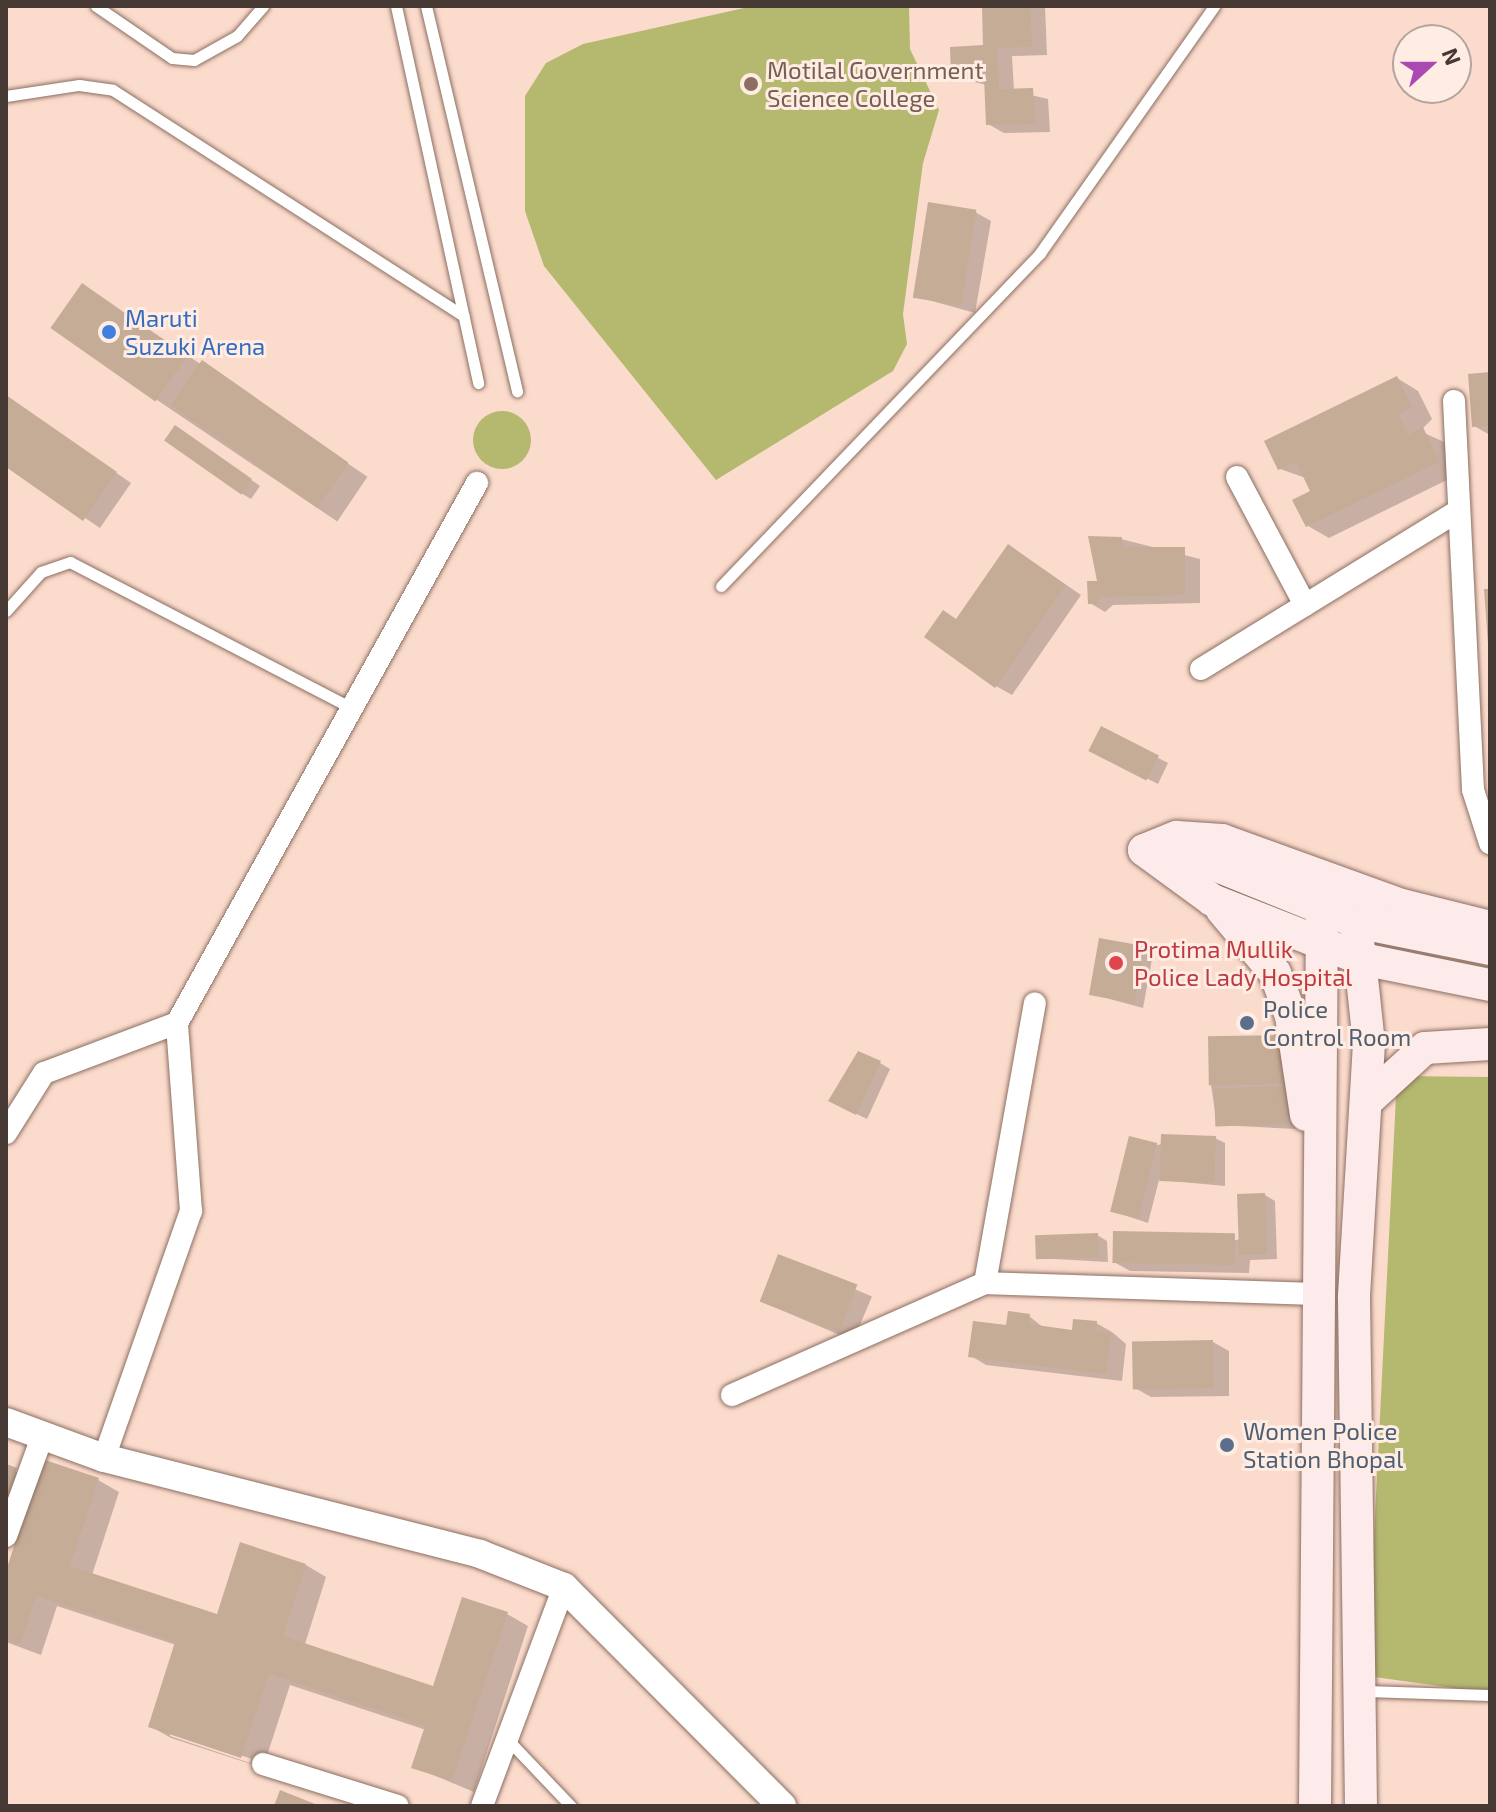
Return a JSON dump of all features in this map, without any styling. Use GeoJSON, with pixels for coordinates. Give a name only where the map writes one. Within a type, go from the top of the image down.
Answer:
{"type":"FeatureCollection","features":[{"type":"Feature","properties":{"kind":"main road"},"geometry":{"type":"LineString","coordinates":[[1144,850],[1177,837],[1222,840],[1402,905],[1490,927]]}},
{"type":"Feature","properties":{"kind":"main road"},"geometry":{"type":"LineString","coordinates":[[1144,850],[1212,900],[1275,973],[1291,1016],[1309,1172],[1321,1208]]}},
{"type":"Feature","properties":{"kind":"main road"},"geometry":{"type":"LineString","coordinates":[[1144,850],[1207,862],[1356,922],[1490,949]]}},
{"type":"Feature","properties":{"kind":"main road"},"geometry":{"type":"LineString","coordinates":[[1212,900],[1362,959],[1490,985]]}},
{"type":"Feature","properties":{"kind":"main road"},"geometry":{"type":"LineString","coordinates":[[1315,1806],[1322,909]]}},
{"type":"Feature","properties":{"kind":"main road"},"geometry":{"type":"LineString","coordinates":[[1356,922],[1362,959],[1366,1102],[1354,1298],[1361,1806]]}},
{"type":"Feature","properties":{"kind":"main road"},"geometry":{"type":"LineString","coordinates":[[1366,1102],[1425,1048],[1490,1044]]}},
{"type":"Feature","properties":{"kind":"street"},"geometry":{"type":"LineString","coordinates":[[1454,401],[1473,790],[1490,843]]}},
{"type":"Feature","properties":{"kind":"street"},"geometry":{"type":"LineString","coordinates":[[1237,477],[1305,605]]}},
{"type":"Feature","properties":{"kind":"street"},"geometry":{"type":"LineString","coordinates":[[104,1458],[191,1211],[177,1023],[477,483]]}},
{"type":"Feature","properties":{"kind":"street"},"geometry":{"type":"LineString","coordinates":[[1201,669],[1458,511]]}},
{"type":"Feature","properties":{"kind":"street"},"geometry":{"type":"LineString","coordinates":[[985,1283],[1035,1003]]}},
{"type":"Feature","properties":{"kind":"street"},"geometry":{"type":"LineString","coordinates":[[6,1133],[44,1073],[177,1023]]}},
{"type":"Feature","properties":{"kind":"street"},"geometry":{"type":"LineString","coordinates":[[732,1395],[985,1283],[1320,1294]]}},
{"type":"Feature","properties":{"kind":"street"},"geometry":{"type":"LineString","coordinates":[[6,1422],[104,1458],[480,1554],[564,1587],[782,1806]]}},
{"type":"Feature","properties":{"kind":"street"},"geometry":{"type":"LineString","coordinates":[[6,1536],[42,1437]]}},
{"type":"Feature","properties":{"kind":"street"},"geometry":{"type":"LineString","coordinates":[[482,1806],[509,1741],[564,1587]]}},
{"type":"Feature","properties":{"kind":"street"},"geometry":{"type":"LineString","coordinates":[[263,1764],[398,1806]]}},
{"type":"Feature","properties":{"kind":"lane"},"geometry":{"type":"LineString","coordinates":[[96,6],[172,58],[194,60],[237,36],[263,6]]}},
{"type":"Feature","properties":{"kind":"lane"},"geometry":{"type":"LineString","coordinates":[[396,6],[478,383]]}},
{"type":"Feature","properties":{"kind":"lane"},"geometry":{"type":"LineString","coordinates":[[426,6],[517,391]]}},
{"type":"Feature","properties":{"kind":"lane"},"geometry":{"type":"LineString","coordinates":[[721,586],[1040,253],[1214,6]]}},
{"type":"Feature","properties":{"kind":"lane"},"geometry":{"type":"LineString","coordinates":[[6,96],[79,85],[113,90],[464,316]]}},
{"type":"Feature","properties":{"kind":"lane"},"geometry":{"type":"LineString","coordinates":[[6,611],[41,572],[70,562],[352,708]]}},
{"type":"Feature","properties":{"kind":"lane"},"geometry":{"type":"LineString","coordinates":[[1359,1691],[1490,1695]]}},
{"type":"Feature","properties":{"kind":"lane"},"geometry":{"type":"LineString","coordinates":[[509,1741],[571,1806]]}},
{"type":"Feature","properties":{"kind":"green space"},"geometry":{"type":"Polygon","coordinates":[[[753,6],[909,6],[910,49],[939,110],[923,163],[903,314],[907,344],[893,371],[716,480],[544,266],[525,211],[525,96],[546,63],[583,44],[753,6]]]}},
{"type":"Feature","properties":{"kind":"green space"},"geometry":{"type":"Polygon","coordinates":[[[502,411],[522,420],[531,440],[522,460],[502,469],[482,460],[473,440],[482,420],[502,411]]]}},
{"type":"Feature","properties":{"kind":"green space"},"geometry":{"type":"Polygon","coordinates":[[[1397,1076],[1490,1077],[1490,1693],[1367,1676],[1397,1076]]]}},
{"type":"Feature","properties":{"kind":"building"},"geometry":{"type":"Polygon","coordinates":[[[982,6],[1030,6],[1032,47],[997,48],[999,89],[1033,88],[1035,124],[986,125],[984,77],[951,78],[950,47],[983,45],[982,6]]]}},
{"type":"Feature","properties":{"kind":"building"},"geometry":{"type":"Polygon","coordinates":[[[928,202],[976,210],[961,305],[913,298],[928,202]]]}},
{"type":"Feature","properties":{"kind":"building"},"geometry":{"type":"Polygon","coordinates":[[[82,283],[187,356],[155,401],[50,328],[82,283]]]}},
{"type":"Feature","properties":{"kind":"building"},"geometry":{"type":"Polygon","coordinates":[[[202,360],[349,463],[317,508],[170,405],[202,360]]]}},
{"type":"Feature","properties":{"kind":"building"},"geometry":{"type":"Polygon","coordinates":[[[1490,372],[1490,426],[1472,427],[1468,374],[1490,372]]]}},
{"type":"Feature","properties":{"kind":"building"},"geometry":{"type":"Polygon","coordinates":[[[1397,376],[1412,407],[1398,414],[1408,435],[1423,427],[1439,462],[1306,527],[1292,500],[1310,491],[1296,462],[1278,470],[1264,441],[1397,376]]]}},
{"type":"Feature","properties":{"kind":"building"},"geometry":{"type":"Polygon","coordinates":[[[6,395],[117,472],[83,521],[6,467],[6,395]]]}},
{"type":"Feature","properties":{"kind":"building"},"geometry":{"type":"Polygon","coordinates":[[[175,425],[252,479],[241,494],[164,441],[175,425]]]}},
{"type":"Feature","properties":{"kind":"building"},"geometry":{"type":"Polygon","coordinates":[[[1088,536],[1122,537],[1122,547],[1185,547],[1185,595],[1098,597],[1098,604],[1088,604],[1087,581],[1097,581],[1088,536]]]}},
{"type":"Feature","properties":{"kind":"building"},"geometry":{"type":"Polygon","coordinates":[[[1008,544],[1066,585],[995,688],[924,637],[943,610],[956,619],[1008,544]]]}},
{"type":"Feature","properties":{"kind":"building"},"geometry":{"type":"Polygon","coordinates":[[[1484,589],[1490,589],[1490,644],[1488,644],[1484,589]]]}},
{"type":"Feature","properties":{"kind":"building"},"geometry":{"type":"Polygon","coordinates":[[[1101,726],[1159,756],[1146,780],[1088,751],[1101,726]]]}},
{"type":"Feature","properties":{"kind":"building"},"geometry":{"type":"Polygon","coordinates":[[[1099,938],[1144,946],[1134,1003],[1089,995],[1099,938]]]}},
{"type":"Feature","properties":{"kind":"building"},"geometry":{"type":"Polygon","coordinates":[[[1281,1035],[1282,1084],[1209,1085],[1208,1036],[1281,1035]]]}},
{"type":"Feature","properties":{"kind":"building"},"geometry":{"type":"Polygon","coordinates":[[[858,1051],[881,1061],[856,1115],[828,1101],[858,1051]]]}},
{"type":"Feature","properties":{"kind":"building"},"geometry":{"type":"Polygon","coordinates":[[[1285,1086],[1286,1124],[1215,1126],[1214,1088],[1285,1086]]]}},
{"type":"Feature","properties":{"kind":"building"},"geometry":{"type":"Polygon","coordinates":[[[1161,1134],[1216,1136],[1214,1183],[1159,1181],[1161,1134]]]}},
{"type":"Feature","properties":{"kind":"building"},"geometry":{"type":"Polygon","coordinates":[[[1129,1136],[1157,1143],[1138,1219],[1110,1212],[1129,1136]]]}},
{"type":"Feature","properties":{"kind":"building"},"geometry":{"type":"Polygon","coordinates":[[[1265,1193],[1267,1254],[1239,1255],[1237,1194],[1265,1193]]]}},
{"type":"Feature","properties":{"kind":"building"},"geometry":{"type":"Polygon","coordinates":[[[1113,1231],[1235,1233],[1234,1265],[1112,1263],[1113,1231]]]}},
{"type":"Feature","properties":{"kind":"building"},"geometry":{"type":"Polygon","coordinates":[[[1098,1233],[1099,1257],[1036,1259],[1035,1235],[1098,1233]]]}},
{"type":"Feature","properties":{"kind":"building"},"geometry":{"type":"Polygon","coordinates":[[[778,1254],[857,1284],[839,1332],[760,1302],[778,1254]]]}},
{"type":"Feature","properties":{"kind":"building"},"geometry":{"type":"Polygon","coordinates":[[[1008,1311],[1030,1314],[1029,1324],[1072,1330],[1073,1319],[1097,1321],[1096,1331],[1111,1333],[1106,1374],[968,1357],[973,1321],[1006,1325],[1008,1311]]]}},
{"type":"Feature","properties":{"kind":"building"},"geometry":{"type":"Polygon","coordinates":[[[1213,1340],[1214,1388],[1133,1389],[1132,1341],[1213,1340]]]}},
{"type":"Feature","properties":{"kind":"building"},"geometry":{"type":"Polygon","coordinates":[[[42,1459],[99,1478],[70,1566],[217,1614],[240,1542],[306,1564],[283,1636],[433,1686],[462,1597],[508,1612],[452,1781],[411,1768],[425,1726],[269,1674],[241,1758],[148,1727],[175,1642],[36,1596],[20,1644],[6,1640],[6,1571],[42,1459]]]}},
{"type":"Feature","properties":{"kind":"building"},"geometry":{"type":"Polygon","coordinates":[[[6,1464],[17,1468],[6,1500],[6,1464]]]}},
{"type":"Feature","properties":{"kind":"building"},"geometry":{"type":"Polygon","coordinates":[[[280,1790],[320,1806],[274,1806],[280,1790]]]}},
{"type":"Feature","properties":{"kind":"place","name":"Motilal Government Science College"},"geometry":{"type":"Point","coordinates":[751,84]}},
{"type":"Feature","properties":{"kind":"place","name":"Maruti Suzuki Arena"},"geometry":{"type":"Point","coordinates":[109,332]}},
{"type":"Feature","properties":{"kind":"place","name":"Protima Mullik Police Lady Hospital"},"geometry":{"type":"Point","coordinates":[1116,963]}},
{"type":"Feature","properties":{"kind":"place","name":"Police Control Room"},"geometry":{"type":"Point","coordinates":[1247,1023]}},
{"type":"Feature","properties":{"kind":"place","name":"Women Police Station Bhopal"},"geometry":{"type":"Point","coordinates":[1227,1445]}}]}
